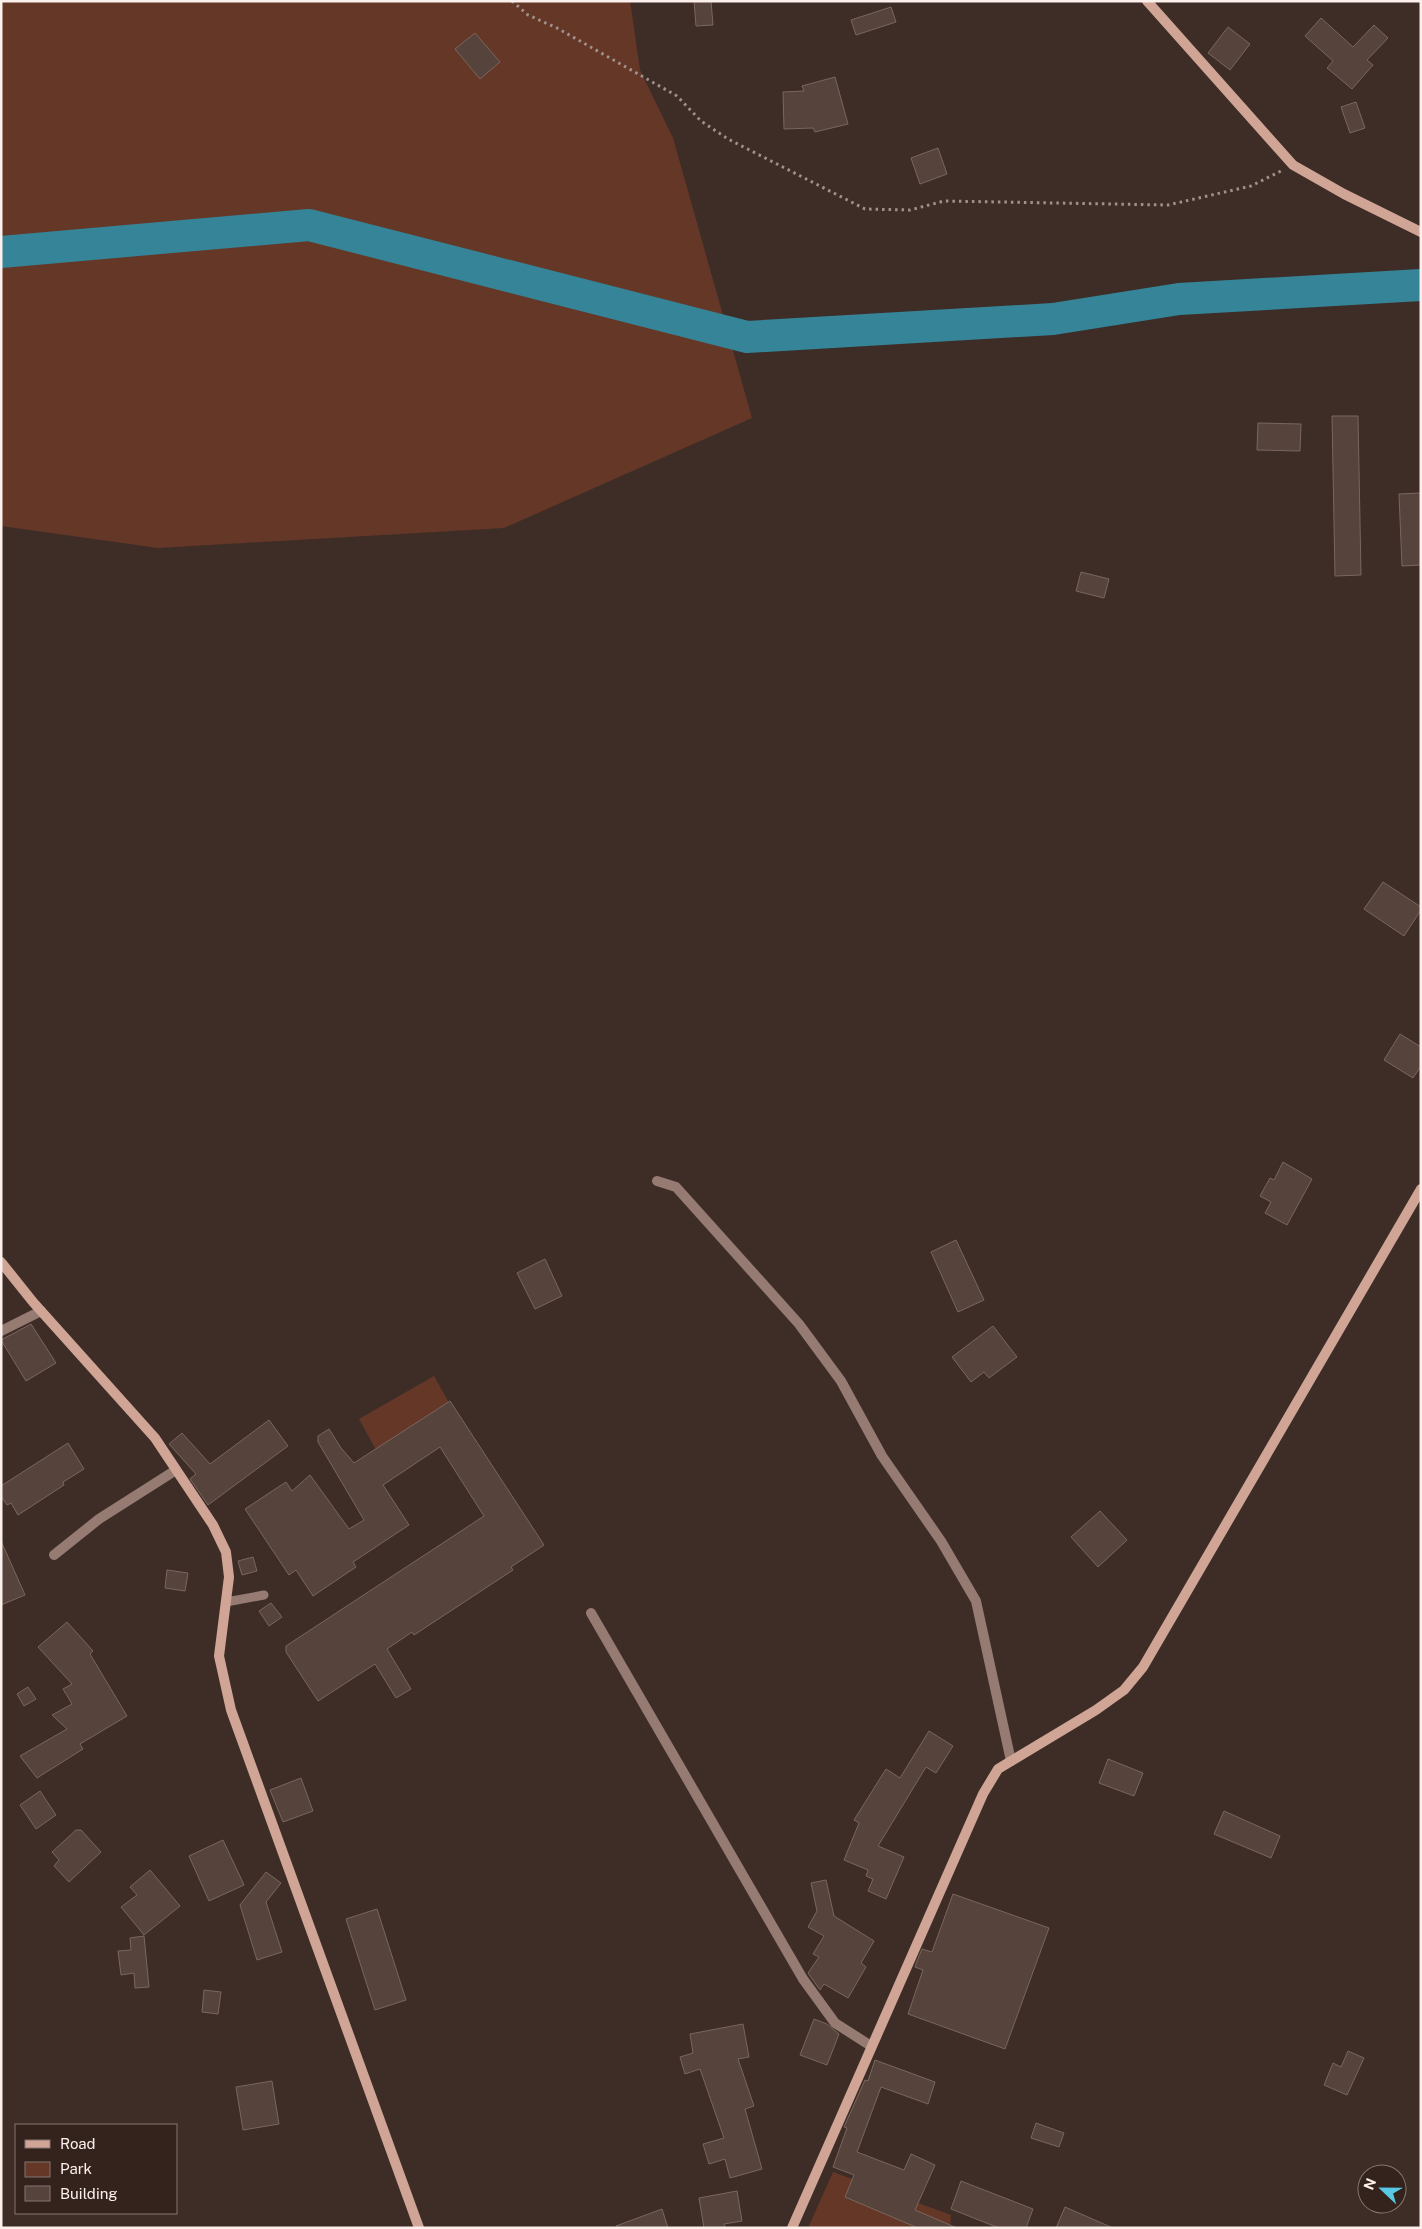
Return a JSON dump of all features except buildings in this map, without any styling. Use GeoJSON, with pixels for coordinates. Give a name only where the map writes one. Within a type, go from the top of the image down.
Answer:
{"type":"FeatureCollection","features":[{"type":"Feature","properties":{"kind":"street"},"geometry":{"type":"LineString","coordinates":[[1147,1],[1294,165],[1344,194],[1421,232]]}},
{"type":"Feature","properties":{"kind":"street"},"geometry":{"type":"LineString","coordinates":[[658,1181],[676,1188],[799,1324],[842,1381],[882,1456],[941,1542],[976,1601],[1010,1761]]}},
{"type":"Feature","properties":{"kind":"street"},"geometry":{"type":"LineString","coordinates":[[792,2228],[982,1794],[998,1769],[1096,1710],[1124,1690],[1143,1667],[1421,1189]]}},
{"type":"Feature","properties":{"kind":"street"},"geometry":{"type":"LineString","coordinates":[[1,1262],[41,1311],[155,1438],[213,1525],[226,1552],[228,1577],[219,1656],[231,1710],[420,2228]]}},
{"type":"Feature","properties":{"kind":"street"},"geometry":{"type":"LineString","coordinates":[[1,1331],[41,1311]]}},
{"type":"Feature","properties":{"kind":"street"},"geometry":{"type":"LineString","coordinates":[[54,1555],[99,1519],[176,1470]]}},
{"type":"Feature","properties":{"kind":"street"},"geometry":{"type":"LineString","coordinates":[[590,1613],[803,1979],[835,2023],[872,2046]]}},
{"type":"Feature","properties":{"kind":"lane"},"geometry":{"type":"LineString","coordinates":[[226,1602],[264,1595]]}},
{"type":"Feature","properties":{"kind":"path"},"geometry":{"type":"LineString","coordinates":[[512,1],[528,15],[557,28],[677,96],[701,121],[728,139],[865,209],[910,210],[944,201],[1168,205],[1250,186],[1294,165]]}},
{"type":"Feature","properties":{"kind":"green space"},"geometry":{"type":"Polygon","coordinates":[[[1,1],[630,1],[640,70],[673,138],[752,418],[504,528],[158,548],[1,526],[1,1]]]}},
{"type":"Feature","properties":{"kind":"green space"},"geometry":{"type":"Polygon","coordinates":[[[434,1376],[456,1415],[380,1457],[359,1419],[434,1376]]]}},
{"type":"Feature","properties":{"kind":"green space"},"geometry":{"type":"Polygon","coordinates":[[[833,2172],[951,2215],[950,2228],[808,2228],[833,2172]]]}},
{"type":"Feature","properties":{"kind":"waterway"},"geometry":{"type":"LineString","coordinates":[[1,252],[309,225],[747,337],[1053,319],[1179,299],[1421,285]]}}]}
